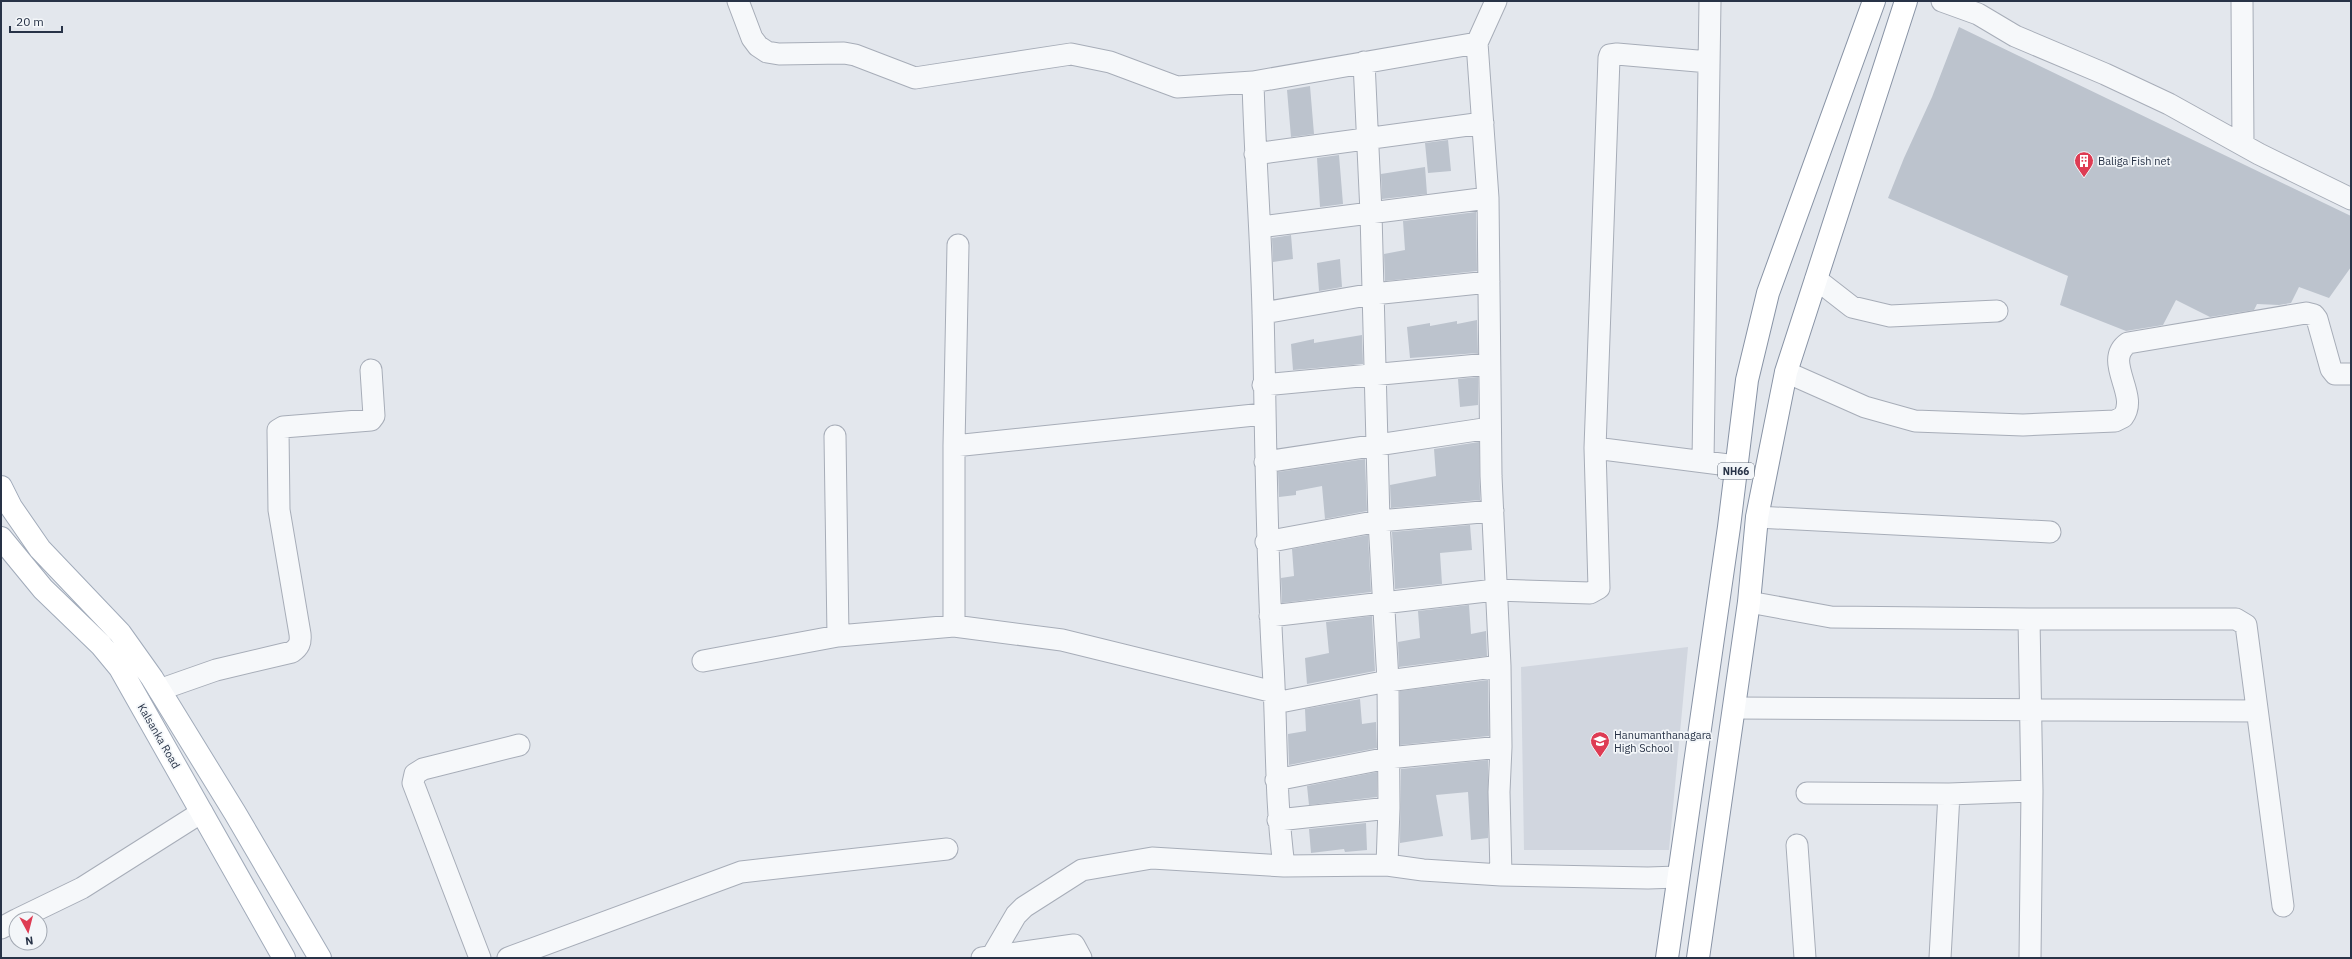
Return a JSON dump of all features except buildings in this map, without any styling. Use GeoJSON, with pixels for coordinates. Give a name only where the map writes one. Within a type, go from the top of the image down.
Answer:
{"type":"FeatureCollection","features":[{"type":"Feature","properties":{"kind":"main road","name":"NH66"},"geometry":{"type":"LineString","coordinates":[[1668,958],[1747,380],[1768,293],[1874,1]]}},
{"type":"Feature","properties":{"kind":"main road","name":"NH66"},"geometry":{"type":"LineString","coordinates":[[1698,958],[1749,602],[1757,517],[1786,372],[1906,1]]}},
{"type":"Feature","properties":{"kind":"main road"},"geometry":{"type":"LineString","coordinates":[[1,487],[11,507],[40,549],[120,633],[160,690],[235,813],[320,958]]}},
{"type":"Feature","properties":{"kind":"main road","name":"Kalsanka Road"},"geometry":{"type":"LineString","coordinates":[[1,538],[43,589],[111,656],[202,812],[284,958]]}},
{"type":"Feature","properties":{"kind":"street"},"geometry":{"type":"LineString","coordinates":[[738,1],[752,38],[758,46],[767,52],[779,54],[855,55],[916,78],[1067,54],[1104,60],[1177,87],[1253,82],[1477,43]]}},
{"type":"Feature","properties":{"kind":"street"},"geometry":{"type":"LineString","coordinates":[[1496,1],[1477,43],[1484,123],[1488,198],[1490,428],[1495,590],[1500,666],[1501,747],[1499,800],[1501,875]]}},
{"type":"Feature","properties":{"kind":"street"},"geometry":{"type":"LineString","coordinates":[[1703,462],[1710,1]]}},
{"type":"Feature","properties":{"kind":"street"},"geometry":{"type":"LineString","coordinates":[[1942,1],[1978,14],[2015,36],[2133,87],[2243,145],[2351,199]]}},
{"type":"Feature","properties":{"kind":"street"},"geometry":{"type":"LineString","coordinates":[[2242,1],[2243,145]]}},
{"type":"Feature","properties":{"kind":"street"},"geometry":{"type":"LineString","coordinates":[[1270,616],[1495,590],[1590,593],[1599,588],[1595,448],[1609,58],[1610,55],[1617,54],[1709,62]]}},
{"type":"Feature","properties":{"kind":"street"},"geometry":{"type":"LineString","coordinates":[[1364,62],[1371,213],[1379,521],[1388,681],[1389,808],[1387,865]]}},
{"type":"Feature","properties":{"kind":"street"},"geometry":{"type":"LineString","coordinates":[[1253,82],[1263,313],[1266,542],[1275,697],[1278,820],[1284,866]]}},
{"type":"Feature","properties":{"kind":"street"},"geometry":{"type":"LineString","coordinates":[[1255,154],[1368,140],[1484,123]]}},
{"type":"Feature","properties":{"kind":"street"},"geometry":{"type":"LineString","coordinates":[[1260,227],[1488,198]]}},
{"type":"Feature","properties":{"kind":"street"},"geometry":{"type":"LineString","coordinates":[[954,626],[954,446],[958,245]]}},
{"type":"Feature","properties":{"kind":"street"},"geometry":{"type":"LineString","coordinates":[[1816,279],[1852,307],[1890,316],[1997,311]]}},
{"type":"Feature","properties":{"kind":"street"},"geometry":{"type":"LineString","coordinates":[[1263,313],[1373,294],[1488,282]]}},
{"type":"Feature","properties":{"kind":"street"},"geometry":{"type":"LineString","coordinates":[[1786,372],[1865,407],[1916,421],[2023,424],[2115,420],[2123,417],[2128,405],[2118,358],[2122,347],[2128,344],[2306,313],[2314,315],[2317,319],[2331,369],[2335,374],[2351,374]]}},
{"type":"Feature","properties":{"kind":"street"},"geometry":{"type":"LineString","coordinates":[[1263,385],[1489,364]]}},
{"type":"Feature","properties":{"kind":"street"},"geometry":{"type":"LineString","coordinates":[[160,690],[216,670],[292,652],[298,648],[301,641],[279,510],[278,430],[283,427],[371,420],[374,416],[371,370]]}},
{"type":"Feature","properties":{"kind":"street"},"geometry":{"type":"LineString","coordinates":[[954,446],[1264,414]]}},
{"type":"Feature","properties":{"kind":"street"},"geometry":{"type":"LineString","coordinates":[[1265,462],[1490,428]]}},
{"type":"Feature","properties":{"kind":"street"},"geometry":{"type":"LineString","coordinates":[[835,436],[838,636]]}},
{"type":"Feature","properties":{"kind":"street"},"geometry":{"type":"LineString","coordinates":[[1595,448],[1736,466]]}},
{"type":"Feature","properties":{"kind":"street"},"geometry":{"type":"LineString","coordinates":[[1266,542],[1379,521],[1493,511]]}},
{"type":"Feature","properties":{"kind":"street"},"geometry":{"type":"LineString","coordinates":[[1757,517],[2050,532]]}},
{"type":"Feature","properties":{"kind":"street"},"geometry":{"type":"LineString","coordinates":[[1749,602],[1831,617],[2242,620],[2248,631],[2282,906]]}},
{"type":"Feature","properties":{"kind":"street"},"geometry":{"type":"LineString","coordinates":[[2029,619],[2032,710],[2030,958]]}},
{"type":"Feature","properties":{"kind":"street"},"geometry":{"type":"LineString","coordinates":[[703,661],[838,636],[954,626],[1062,640],[1275,697],[1500,666]]}},
{"type":"Feature","properties":{"kind":"street"},"geometry":{"type":"LineString","coordinates":[[1734,708],[2257,711]]}},
{"type":"Feature","properties":{"kind":"street"},"geometry":{"type":"LineString","coordinates":[[480,958],[413,783],[415,774],[423,769],[519,745]]}},
{"type":"Feature","properties":{"kind":"street"},"geometry":{"type":"LineString","coordinates":[[1276,780],[1388,758],[1501,747]]}},
{"type":"Feature","properties":{"kind":"street"},"geometry":{"type":"LineString","coordinates":[[1807,793],[1949,794],[2032,791]]}},
{"type":"Feature","properties":{"kind":"street"},"geometry":{"type":"LineString","coordinates":[[1940,958],[1949,794]]}},
{"type":"Feature","properties":{"kind":"street"},"geometry":{"type":"LineString","coordinates":[[1278,820],[1389,808]]}},
{"type":"Feature","properties":{"kind":"street"},"geometry":{"type":"LineString","coordinates":[[35,911],[82,888],[202,812]]}},
{"type":"Feature","properties":{"kind":"street"},"geometry":{"type":"LineString","coordinates":[[1797,846],[1805,958]]}},
{"type":"Feature","properties":{"kind":"street"},"geometry":{"type":"LineString","coordinates":[[508,958],[741,872],[947,849]]}},
{"type":"Feature","properties":{"kind":"street"},"geometry":{"type":"LineString","coordinates":[[987,957],[1020,910],[1082,870],[1152,858],[1284,866],[1387,865],[1423,870],[1501,875],[1648,878],[1678,877]]}},
{"type":"Feature","properties":{"kind":"street"},"geometry":{"type":"LineString","coordinates":[[987,957],[1074,945],[1081,958]]}},
{"type":"Feature","properties":{"kind":"shaded area","name":"Hanumanthanagara High School"},"geometry":{"type":"Polygon","coordinates":[[[1688,647],[1669,850],[1524,850],[1521,667],[1688,647]]]}},
{"type":"Feature","properties":{"kind":"place","name":"Baliga Fish net"},"geometry":{"type":"Point","coordinates":[2084,178]}},
{"type":"Feature","properties":{"kind":"place","name":"Hanumanthanagara High School"},"geometry":{"type":"Point","coordinates":[1600,758]}}]}
